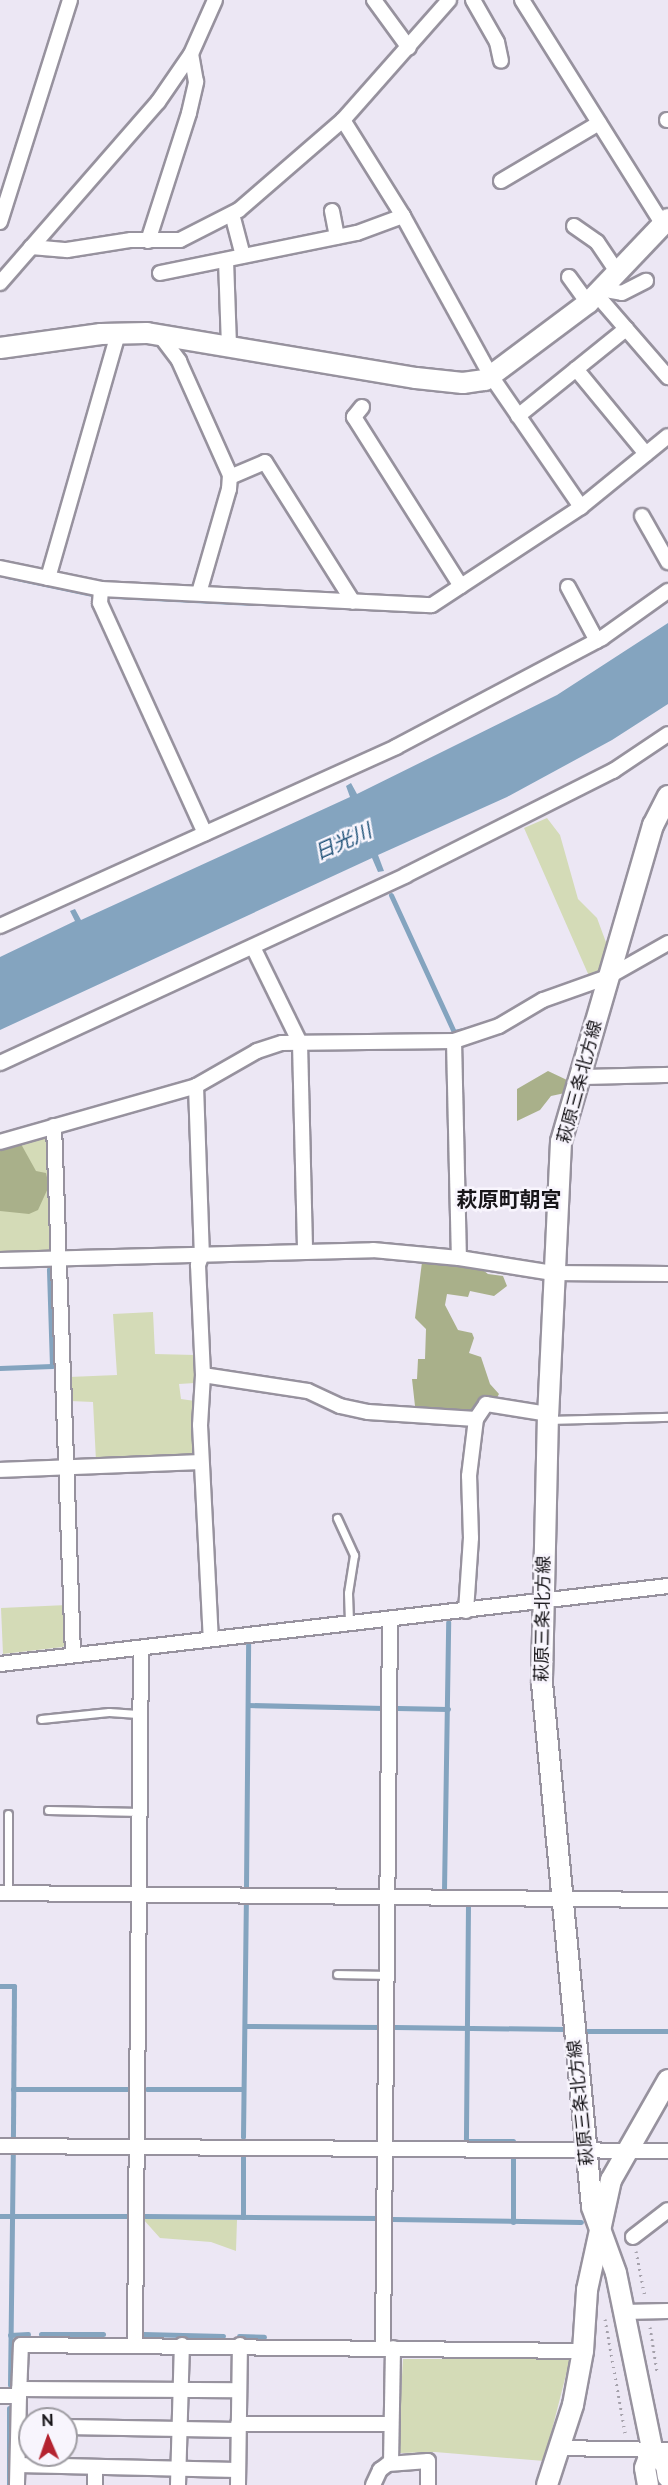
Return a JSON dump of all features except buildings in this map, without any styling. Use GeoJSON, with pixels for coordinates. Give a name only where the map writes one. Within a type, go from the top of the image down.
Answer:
{"type":"FeatureCollection","features":[{"type":"Feature","properties":{"kind":"main road"},"geometry":{"type":"LineString","coordinates":[[0,348],[118,334],[159,334],[416,378],[463,383],[491,376],[595,295],[665,222]]}},
{"type":"Feature","properties":{"kind":"main road","name":"萩原三条北方線"},"geometry":{"type":"LineString","coordinates":[[668,796],[653,825],[561,1142],[553,1273],[548,1417],[543,1724],[563,1899],[585,2149],[599,2234],[616,2273],[613,2313],[666,2465],[668,2477]]}},
{"type":"Feature","properties":{"kind":"main road"},"geometry":{"type":"LineString","coordinates":[[547,2485],[560,2448],[583,2351],[587,2290],[611,2180],[625,2150],[668,2080]]}},
{"type":"Feature","properties":{"kind":"main road","name":"萩原三条北方線"},"geometry":{"type":"LineString","coordinates":[[648,2485],[645,2468],[660,2450]]}},
{"type":"Feature","properties":{"kind":"street"},"geometry":{"type":"LineString","coordinates":[[0,222],[70,0]]}},
{"type":"Feature","properties":{"kind":"street"},"geometry":{"type":"LineString","coordinates":[[0,283],[158,102],[191,54],[215,0]]}},
{"type":"Feature","properties":{"kind":"street"},"geometry":{"type":"LineString","coordinates":[[374,0],[409,48]]}},
{"type":"Feature","properties":{"kind":"street"},"geometry":{"type":"LineString","coordinates":[[31,248],[67,250],[148,241],[180,240],[232,214],[261,195],[343,120],[449,0]]}},
{"type":"Feature","properties":{"kind":"street"},"geometry":{"type":"LineString","coordinates":[[472,0],[498,42],[501,61]]}},
{"type":"Feature","properties":{"kind":"street"},"geometry":{"type":"LineString","coordinates":[[522,0],[599,123],[665,222]]}},
{"type":"Feature","properties":{"kind":"street"},"geometry":{"type":"LineString","coordinates":[[148,241],[189,113],[196,82],[191,54]]}},
{"type":"Feature","properties":{"kind":"street"},"geometry":{"type":"LineString","coordinates":[[343,120],[404,216],[491,376],[580,507]]}},
{"type":"Feature","properties":{"kind":"street"},"geometry":{"type":"LineString","coordinates":[[501,181],[599,123]]}},
{"type":"Feature","properties":{"kind":"street"},"geometry":{"type":"LineString","coordinates":[[332,211],[337,237]]}},
{"type":"Feature","properties":{"kind":"street"},"geometry":{"type":"LineString","coordinates":[[232,214],[243,256]]}},
{"type":"Feature","properties":{"kind":"street"},"geometry":{"type":"LineString","coordinates":[[160,273],[337,237],[404,216]]}},
{"type":"Feature","properties":{"kind":"street"},"geometry":{"type":"LineString","coordinates":[[574,226],[597,242],[617,272]]}},
{"type":"Feature","properties":{"kind":"street"},"geometry":{"type":"LineString","coordinates":[[226,260],[229,345]]}},
{"type":"Feature","properties":{"kind":"street"},"geometry":{"type":"LineString","coordinates":[[569,278],[595,295],[668,377]]}},
{"type":"Feature","properties":{"kind":"street"},"geometry":{"type":"LineString","coordinates":[[595,295],[622,292],[646,281]]}},
{"type":"Feature","properties":{"kind":"street"},"geometry":{"type":"LineString","coordinates":[[518,416],[626,329]]}},
{"type":"Feature","properties":{"kind":"street"},"geometry":{"type":"LineString","coordinates":[[48,578],[118,334]]}},
{"type":"Feature","properties":{"kind":"street"},"geometry":{"type":"LineString","coordinates":[[159,334],[179,361],[230,477],[199,593]]}},
{"type":"Feature","properties":{"kind":"street"},"geometry":{"type":"LineString","coordinates":[[576,369],[646,454]]}},
{"type":"Feature","properties":{"kind":"street"},"geometry":{"type":"LineString","coordinates":[[362,407],[354,417],[461,586]]}},
{"type":"Feature","properties":{"kind":"street"},"geometry":{"type":"LineString","coordinates":[[0,568],[101,589],[432,605],[580,507],[668,436]]}},
{"type":"Feature","properties":{"kind":"street"},"geometry":{"type":"LineString","coordinates":[[230,477],[266,462],[352,602]]}},
{"type":"Feature","properties":{"kind":"street"},"geometry":{"type":"LineString","coordinates":[[642,516],[668,562]]}},
{"type":"Feature","properties":{"kind":"street"},"geometry":{"type":"LineString","coordinates":[[568,587],[597,641]]}},
{"type":"Feature","properties":{"kind":"street"},"geometry":{"type":"LineString","coordinates":[[101,589],[100,603],[205,833]]}},
{"type":"Feature","properties":{"kind":"street"},"geometry":{"type":"LineString","coordinates":[[0,926],[396,747],[597,641],[668,591]]}},
{"type":"Feature","properties":{"kind":"street"},"geometry":{"type":"LineString","coordinates":[[0,1063],[406,875],[602,776],[668,734]]}},
{"type":"Feature","properties":{"kind":"street"},"geometry":{"type":"LineString","coordinates":[[0,1142],[196,1086],[256,1051],[282,1043],[454,1041],[499,1026],[543,1000],[608,977],[668,943]]}},
{"type":"Feature","properties":{"kind":"street"},"geometry":{"type":"LineString","coordinates":[[253,947],[300,1043],[305,1252]]}},
{"type":"Feature","properties":{"kind":"street"},"geometry":{"type":"LineString","coordinates":[[454,1041],[459,1258]]}},
{"type":"Feature","properties":{"kind":"street"},"geometry":{"type":"LineString","coordinates":[[580,1077],[668,1075]]}},
{"type":"Feature","properties":{"kind":"street"},"geometry":{"type":"LineString","coordinates":[[196,1086],[202,1254],[198,1265],[203,1375],[201,1462],[211,1639]]}},
{"type":"Feature","properties":{"kind":"street"},"geometry":{"type":"LineString","coordinates":[[54,1126],[73,1655]]}},
{"type":"Feature","properties":{"kind":"street"},"geometry":{"type":"LineString","coordinates":[[0,1260],[373,1250],[459,1258],[553,1273],[668,1274]]}},
{"type":"Feature","properties":{"kind":"street"},"geometry":{"type":"LineString","coordinates":[[203,1375],[308,1391],[340,1406],[368,1412],[476,1419]]}},
{"type":"Feature","properties":{"kind":"street"},"geometry":{"type":"LineString","coordinates":[[466,1611],[471,1538],[469,1476],[476,1419],[486,1404],[548,1417]]}},
{"type":"Feature","properties":{"kind":"street"},"geometry":{"type":"LineString","coordinates":[[0,1470],[201,1462]]}},
{"type":"Feature","properties":{"kind":"street"},"geometry":{"type":"LineString","coordinates":[[0,1664],[390,1621],[668,1586]]}},
{"type":"Feature","properties":{"kind":"street"},"geometry":{"type":"LineString","coordinates":[[390,1621],[385,2149],[391,2463]]}},
{"type":"Feature","properties":{"kind":"street"},"geometry":{"type":"LineString","coordinates":[[135,2345],[141,1650]]}},
{"type":"Feature","properties":{"kind":"street"},"geometry":{"type":"LineString","coordinates":[[4,1893],[668,1900]]}},
{"type":"Feature","properties":{"kind":"street"},"geometry":{"type":"LineString","coordinates":[[0,2146],[668,2151]]}},
{"type":"Feature","properties":{"kind":"street"},"geometry":{"type":"LineString","coordinates":[[633,2237],[668,2210]]}},
{"type":"Feature","properties":{"kind":"street"},"geometry":{"type":"LineString","coordinates":[[613,2313],[668,2312]]}},
{"type":"Feature","properties":{"kind":"street"},"geometry":{"type":"LineString","coordinates":[[21,2407],[19,2393],[21,2345],[240,2345],[583,2351]]}},
{"type":"Feature","properties":{"kind":"street"},"geometry":{"type":"LineString","coordinates":[[178,2485],[182,2345]]}},
{"type":"Feature","properties":{"kind":"street"},"geometry":{"type":"LineString","coordinates":[[238,2485],[240,2345]]}},
{"type":"Feature","properties":{"kind":"street"},"geometry":{"type":"LineString","coordinates":[[0,2396],[19,2393],[239,2390]]}},
{"type":"Feature","properties":{"kind":"street"},"geometry":{"type":"LineString","coordinates":[[78,2427],[180,2428],[391,2424]]}},
{"type":"Feature","properties":{"kind":"street"},"geometry":{"type":"LineString","coordinates":[[560,2448],[660,2450]]}},
{"type":"Feature","properties":{"kind":"street"},"geometry":{"type":"LineString","coordinates":[[374,2485],[380,2470],[391,2463],[428,2461],[428,2485]]}},
{"type":"Feature","properties":{"kind":"street"},"geometry":{"type":"LineString","coordinates":[[17,2485],[18,2465]]}},
{"type":"Feature","properties":{"kind":"street"},"geometry":{"type":"LineString","coordinates":[[78,2467],[237,2470]]}},
{"type":"Feature","properties":{"kind":"street"},"geometry":{"type":"LineString","coordinates":[[95,2467],[95,2485]]}},
{"type":"Feature","properties":{"kind":"lane"},"geometry":{"type":"LineString","coordinates":[[548,1417],[668,1418]]}},
{"type":"Feature","properties":{"kind":"lane"},"geometry":{"type":"LineString","coordinates":[[337,1518],[354,1555],[348,1593],[349,1625]]}},
{"type":"Feature","properties":{"kind":"lane"},"geometry":{"type":"LineString","coordinates":[[41,1719],[109,1712],[141,1714]]}},
{"type":"Feature","properties":{"kind":"lane"},"geometry":{"type":"LineString","coordinates":[[48,1810],[141,1812]]}},
{"type":"Feature","properties":{"kind":"lane"},"geometry":{"type":"LineString","coordinates":[[4,1893],[8,1815]]}},
{"type":"Feature","properties":{"kind":"lane"},"geometry":{"type":"LineString","coordinates":[[337,1974],[387,1975]]}},
{"type":"Feature","properties":{"kind":"path"},"geometry":{"type":"LineString","coordinates":[[633,2237],[658,2378]]}},
{"type":"Feature","properties":{"kind":"path"},"geometry":{"type":"LineString","coordinates":[[613,2313],[628,2450]]}},
{"type":"Feature","properties":{"kind":"green space"},"geometry":{"type":"Polygon","coordinates":[[[547,818],[560,835],[578,899],[597,918],[607,945],[603,968],[589,976],[524,828],[547,818]]]}},
{"type":"Feature","properties":{"kind":"green space"},"geometry":{"type":"Polygon","coordinates":[[[548,1071],[567,1080],[565,1093],[551,1096],[540,1110],[517,1121],[517,1089],[548,1071]]]}},
{"type":"Feature","properties":{"kind":"green space"},"geometry":{"type":"Polygon","coordinates":[[[44,1137],[51,1141],[55,1257],[0,1258],[0,1146],[44,1137]]]}},
{"type":"Feature","properties":{"kind":"green space"},"geometry":{"type":"Polygon","coordinates":[[[21,1144],[36,1171],[46,1173],[49,1186],[38,1210],[29,1214],[0,1211],[0,1149],[21,1144]]]}},
{"type":"Feature","properties":{"kind":"green space"},"geometry":{"type":"Polygon","coordinates":[[[432,1260],[479,1267],[488,1274],[503,1276],[507,1286],[494,1296],[470,1291],[468,1297],[447,1294],[445,1305],[458,1330],[472,1333],[474,1338],[469,1353],[481,1357],[490,1384],[499,1394],[495,1401],[473,1415],[418,1411],[415,1406],[412,1379],[417,1379],[418,1359],[425,1359],[426,1329],[415,1318],[422,1262],[432,1260]]]}},
{"type":"Feature","properties":{"kind":"green space"},"geometry":{"type":"Polygon","coordinates":[[[153,1312],[155,1354],[195,1355],[195,1383],[179,1384],[181,1399],[195,1401],[194,1452],[190,1457],[96,1461],[93,1402],[70,1401],[69,1377],[117,1375],[113,1314],[153,1312]]]}},
{"type":"Feature","properties":{"kind":"green space"},"geometry":{"type":"Polygon","coordinates":[[[67,1605],[67,1641],[63,1647],[3,1654],[1,1608],[67,1605]]]}},
{"type":"Feature","properties":{"kind":"green space"},"geometry":{"type":"Polygon","coordinates":[[[143,2219],[237,2220],[236,2251],[211,2242],[160,2238],[143,2219]]]}},
{"type":"Feature","properties":{"kind":"green space"},"geometry":{"type":"Polygon","coordinates":[[[403,2359],[570,2359],[544,2461],[435,2452],[400,2453],[398,2447],[403,2359]]]}},
{"type":"Feature","properties":{"kind":"water","name":"日光川"},"geometry":{"type":"Polygon","coordinates":[[[668,623],[668,704],[612,740],[507,797],[378,855],[384,871],[378,872],[372,858],[0,1030],[0,957],[75,921],[70,911],[75,909],[81,920],[350,797],[346,786],[351,783],[357,794],[557,695],[668,623]]]}},
{"type":"Feature","properties":{"kind":"waterway"},"geometry":{"type":"LineString","coordinates":[[7,576],[97,595]]}},
{"type":"Feature","properties":{"kind":"waterway"},"geometry":{"type":"LineString","coordinates":[[114,596],[253,603]]}},
{"type":"Feature","properties":{"kind":"waterway"},"geometry":{"type":"LineString","coordinates":[[391,895],[454,1032],[473,1028]]}},
{"type":"Feature","properties":{"kind":"waterway"},"geometry":{"type":"LineString","coordinates":[[0,1368],[52,1366],[49,1269]]}},
{"type":"Feature","properties":{"kind":"waterway"},"geometry":{"type":"LineString","coordinates":[[444,1890],[448,1622]]}},
{"type":"Feature","properties":{"kind":"waterway"},"geometry":{"type":"LineString","coordinates":[[246,1888],[248,1644]]}},
{"type":"Feature","properties":{"kind":"waterway"},"geometry":{"type":"LineString","coordinates":[[248,1705],[384,1708]]}},
{"type":"Feature","properties":{"kind":"waterway"},"geometry":{"type":"LineString","coordinates":[[397,1708],[448,1709]]}},
{"type":"Feature","properties":{"kind":"waterway"},"geometry":{"type":"LineString","coordinates":[[243,2137],[246,1901]]}},
{"type":"Feature","properties":{"kind":"waterway"},"geometry":{"type":"LineString","coordinates":[[468,1905],[466,2141],[513,2141]]}},
{"type":"Feature","properties":{"kind":"waterway"},"geometry":{"type":"LineString","coordinates":[[0,1986],[14,1986],[13,2139]]}},
{"type":"Feature","properties":{"kind":"waterway"},"geometry":{"type":"LineString","coordinates":[[245,2026],[379,2027]]}},
{"type":"Feature","properties":{"kind":"waterway"},"geometry":{"type":"LineString","coordinates":[[395,2027],[566,2029]]}},
{"type":"Feature","properties":{"kind":"waterway"},"geometry":{"type":"LineString","coordinates":[[580,2031],[668,2031]]}},
{"type":"Feature","properties":{"kind":"waterway"},"geometry":{"type":"LineString","coordinates":[[13,2089],[131,2089]]}},
{"type":"Feature","properties":{"kind":"waterway"},"geometry":{"type":"LineString","coordinates":[[147,2089],[243,2089]]}},
{"type":"Feature","properties":{"kind":"waterway"},"geometry":{"type":"LineString","coordinates":[[10,2385],[13,2154]]}},
{"type":"Feature","properties":{"kind":"waterway"},"geometry":{"type":"LineString","coordinates":[[513,2156],[513,2222]]}},
{"type":"Feature","properties":{"kind":"waterway"},"geometry":{"type":"LineString","coordinates":[[243,2157],[243,2217]]}},
{"type":"Feature","properties":{"kind":"waterway"},"geometry":{"type":"LineString","coordinates":[[0,2216],[129,2216]]}},
{"type":"Feature","properties":{"kind":"waterway"},"geometry":{"type":"LineString","coordinates":[[145,2216],[378,2218]]}},
{"type":"Feature","properties":{"kind":"waterway"},"geometry":{"type":"LineString","coordinates":[[392,2219],[581,2222]]}},
{"type":"Feature","properties":{"kind":"waterway"},"geometry":{"type":"LineString","coordinates":[[10,2335],[28,2334]]}},
{"type":"Feature","properties":{"kind":"waterway"},"geometry":{"type":"LineString","coordinates":[[41,2334],[103,2334]]}},
{"type":"Feature","properties":{"kind":"waterway"},"geometry":{"type":"LineString","coordinates":[[143,2334],[223,2336]]}},
{"type":"Feature","properties":{"kind":"waterway"},"geometry":{"type":"LineString","coordinates":[[239,2336],[264,2337]]}},
{"type":"Feature","properties":{"kind":"waterway"},"geometry":{"type":"LineString","coordinates":[[9,2408],[9,2485]]}},
{"type":"Feature","properties":{"kind":"district","name":"萩原町朝宮"},"geometry":{"type":"Point","coordinates":[509,1200]}}]}
